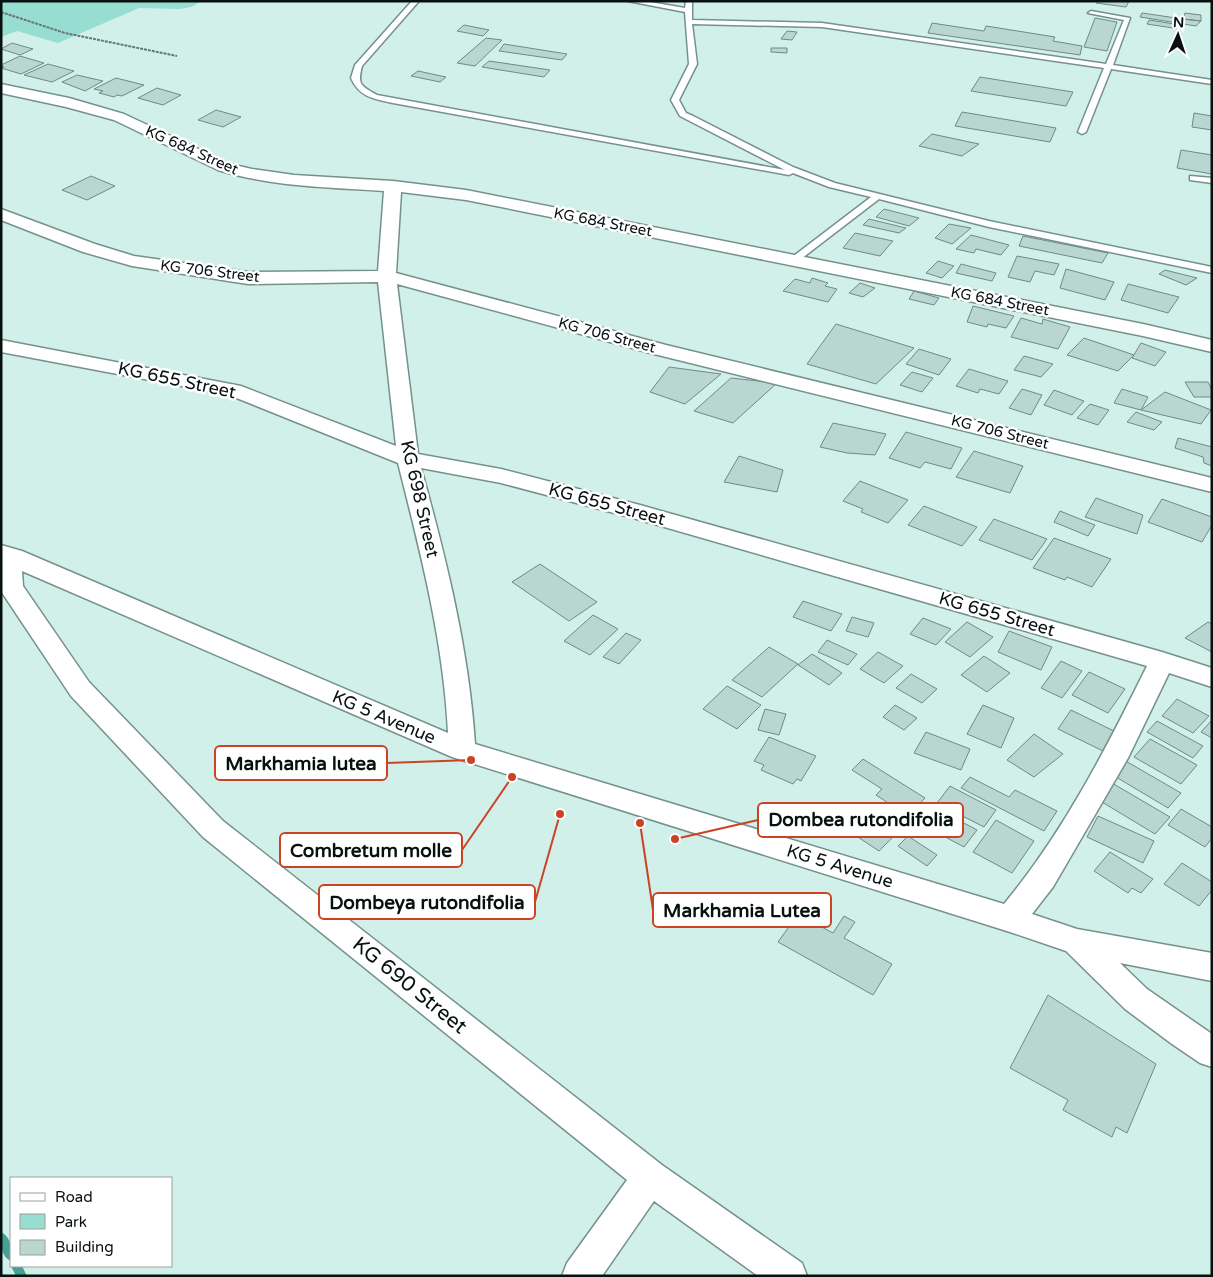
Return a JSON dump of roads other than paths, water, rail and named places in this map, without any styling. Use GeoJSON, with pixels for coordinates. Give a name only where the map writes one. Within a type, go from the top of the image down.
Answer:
{"type":"FeatureCollection","features":[{"type":"Feature","properties":{"kind":"street","name":"KG 684 Street"},"geometry":{"type":"LineString","coordinates":[[1,88],[119,116],[224,167],[240,172],[301,181],[392,186],[466,195],[1212,346]]}},
{"type":"Feature","properties":{"kind":"street","name":"KG 698 Street"},"geometry":{"type":"LineString","coordinates":[[392,186],[387,276],[408,459],[432,549],[459,696],[462,750]]}},
{"type":"Feature","properties":{"kind":"street","name":"KG 706 Street"},"geometry":{"type":"LineString","coordinates":[[1,214],[89,248],[132,260],[248,278],[387,276],[661,350],[1212,485]]}},
{"type":"Feature","properties":{"kind":"street","name":"KG 655 Street"},"geometry":{"type":"LineString","coordinates":[[1,346],[234,390],[408,459],[501,476],[640,512],[1162,661],[1212,678]]}},
{"type":"Feature","properties":{"kind":"street","name":"KG 5 Avenue"},"geometry":{"type":"LineString","coordinates":[[8,555],[462,750],[1010,919],[1077,942],[1212,967]]}},
{"type":"Feature","properties":{"kind":"street","name":"KG 690 Street"},"geometry":{"type":"LineString","coordinates":[[8,555],[11,586],[80,689],[213,829],[650,1177],[789,1276]]}},
{"type":"Feature","properties":{"kind":"street"},"geometry":{"type":"LineString","coordinates":[[1010,919],[1043,878],[1118,751],[1162,661]]}},
{"type":"Feature","properties":{"kind":"street"},"geometry":{"type":"LineString","coordinates":[[1077,942],[1136,999],[1182,1034],[1212,1052]]}},
{"type":"Feature","properties":{"kind":"street"},"geometry":{"type":"LineString","coordinates":[[580,1276],[650,1177]]}},
{"type":"Feature","properties":{"kind":"lane"},"geometry":{"type":"LineString","coordinates":[[416,1],[359,65],[355,78],[359,88],[375,97],[808,177],[876,197],[989,224],[1212,270]]}},
{"type":"Feature","properties":{"kind":"lane"},"geometry":{"type":"LineString","coordinates":[[631,1],[689,11]]}},
{"type":"Feature","properties":{"kind":"lane"},"geometry":{"type":"LineString","coordinates":[[689,1],[688,22],[693,64],[692,69],[676,94],[675,100],[679,109],[690,118],[808,177]]}},
{"type":"Feature","properties":{"kind":"lane"},"geometry":{"type":"LineString","coordinates":[[1082,132],[1128,19],[1090,13]]}},
{"type":"Feature","properties":{"kind":"lane"},"geometry":{"type":"LineString","coordinates":[[688,22],[822,25],[1212,82]]}},
{"type":"Feature","properties":{"kind":"lane"},"geometry":{"type":"LineString","coordinates":[[1193,178],[1212,182]]}},
{"type":"Feature","properties":{"kind":"lane"},"geometry":{"type":"LineString","coordinates":[[794,260],[876,197]]}},
{"type":"Feature","properties":{"kind":"waterway"},"geometry":{"type":"LineString","coordinates":[[1,1237],[10,1254]]}},
{"type":"Feature","properties":{"kind":"waterway"},"geometry":{"type":"LineString","coordinates":[[17,1267],[22,1276]]}},
{"type":"Feature","properties":{"kind":"place","name":"Markhamia lutea"},"geometry":{"type":"Point","coordinates":[471,760]}},
{"type":"Feature","properties":{"kind":"place","name":"Combretum molle"},"geometry":{"type":"Point","coordinates":[512,777]}},
{"type":"Feature","properties":{"kind":"place","name":"Dombeya rutondifolia"},"geometry":{"type":"Point","coordinates":[560,814]}},
{"type":"Feature","properties":{"kind":"place","name":"Markhamia Lutea"},"geometry":{"type":"Point","coordinates":[640,823]}},
{"type":"Feature","properties":{"kind":"place","name":"Dombea rutondifolia"},"geometry":{"type":"Point","coordinates":[675,839]}}]}
